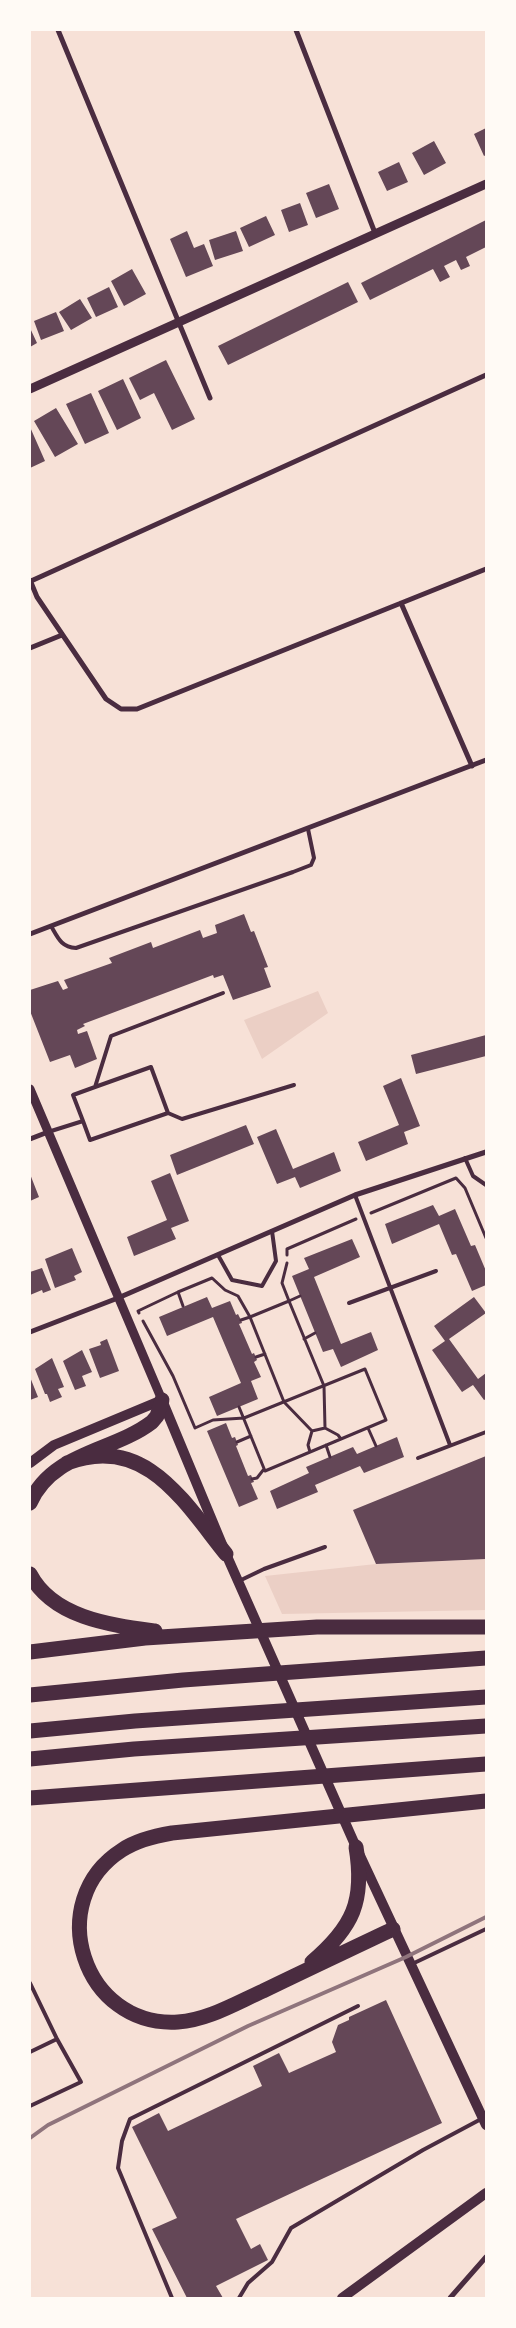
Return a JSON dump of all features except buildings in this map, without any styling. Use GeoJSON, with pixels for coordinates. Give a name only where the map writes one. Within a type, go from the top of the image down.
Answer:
{"type":"FeatureCollection","features":[{"type":"Feature","properties":{"kind":"highway"},"geometry":{"type":"LineString","coordinates":[[30,1503],[43,1481],[67,1463],[146,1426],[157,1416],[162,1400]]}},
{"type":"Feature","properties":{"kind":"highway"},"geometry":{"type":"LineString","coordinates":[[67,1463],[89,1456],[111,1455],[132,1461],[154,1473],[174,1489],[226,1554]]}},
{"type":"Feature","properties":{"kind":"highway"},"geometry":{"type":"LineString","coordinates":[[30,1574],[39,1586],[54,1600],[84,1616],[127,1627],[189,1635]]}},
{"type":"Feature","properties":{"kind":"highway"},"geometry":{"type":"LineString","coordinates":[[30,1652],[189,1635],[337,1626],[486,1627]]}},
{"type":"Feature","properties":{"kind":"highway"},"geometry":{"type":"LineString","coordinates":[[30,1695],[182,1680],[486,1658]]}},
{"type":"Feature","properties":{"kind":"highway"},"geometry":{"type":"LineString","coordinates":[[30,1731],[486,1697]]}},
{"type":"Feature","properties":{"kind":"highway"},"geometry":{"type":"LineString","coordinates":[[30,1759],[144,1748],[486,1726]]}},
{"type":"Feature","properties":{"kind":"highway"},"geometry":{"type":"LineString","coordinates":[[30,1798],[486,1764]]}},
{"type":"Feature","properties":{"kind":"highway"},"geometry":{"type":"LineString","coordinates":[[393,1929],[225,2008],[190,2020],[160,2022],[139,2016],[122,2008],[106,1995],[93,1978],[84,1960],[79,1925],[87,1892],[98,1873],[112,1857],[131,1845],[151,1837],[486,1801]]}},
{"type":"Feature","properties":{"kind":"highway"},"geometry":{"type":"LineString","coordinates":[[286,1980],[323,1952],[348,1924],[353,1914],[358,1894],[359,1872],[356,1847]]}},
{"type":"Feature","properties":{"kind":"main road"},"geometry":{"type":"LineString","coordinates":[[30,1464],[54,1445],[162,1400],[226,1554],[356,1847],[484,2121]]}},
{"type":"Feature","properties":{"kind":"main road"},"geometry":{"type":"LineString","coordinates":[[342,2298],[486,2193]]}},
{"type":"Feature","properties":{"kind":"street"},"geometry":{"type":"LineString","coordinates":[[58,30],[210,398]]}},
{"type":"Feature","properties":{"kind":"street"},"geometry":{"type":"LineString","coordinates":[[296,30],[375,233]]}},
{"type":"Feature","properties":{"kind":"street"},"geometry":{"type":"LineString","coordinates":[[30,389],[486,184]]}},
{"type":"Feature","properties":{"kind":"street"},"geometry":{"type":"LineString","coordinates":[[486,376],[30,581],[37,597],[62,636],[106,699],[120,709],[137,709],[486,569]]}},
{"type":"Feature","properties":{"kind":"street"},"geometry":{"type":"LineString","coordinates":[[401,603],[472,766]]}},
{"type":"Feature","properties":{"kind":"street"},"geometry":{"type":"LineString","coordinates":[[30,648],[62,636]]}},
{"type":"Feature","properties":{"kind":"street"},"geometry":{"type":"LineString","coordinates":[[30,934],[486,760]]}},
{"type":"Feature","properties":{"kind":"street"},"geometry":{"type":"LineString","coordinates":[[30,1089],[162,1400]]}},
{"type":"Feature","properties":{"kind":"street"},"geometry":{"type":"LineString","coordinates":[[30,1139],[48,1132]]}},
{"type":"Feature","properties":{"kind":"street"},"geometry":{"type":"LineString","coordinates":[[30,1332],[118,1298],[355,1196],[486,1152]]}},
{"type":"Feature","properties":{"kind":"street"},"geometry":{"type":"LineString","coordinates":[[450,2298],[486,2257]]}},
{"type":"Feature","properties":{"kind":"lane"},"geometry":{"type":"LineString","coordinates":[[51,926],[66,947],[76,948],[293,872],[311,865],[314,858],[308,829]]}},
{"type":"Feature","properties":{"kind":"lane"},"geometry":{"type":"LineString","coordinates":[[95,1087],[110,1036],[223,993]]}},
{"type":"Feature","properties":{"kind":"lane"},"geometry":{"type":"LineString","coordinates":[[168,1114],[151,1067],[73,1095],[90,1140],[168,1114],[182,1119],[189,1118],[294,1084]]}},
{"type":"Feature","properties":{"kind":"lane"},"geometry":{"type":"LineString","coordinates":[[48,1132],[83,1121]]}},
{"type":"Feature","properties":{"kind":"lane"},"geometry":{"type":"LineString","coordinates":[[465,1158],[473,1176],[486,1185]]}},
{"type":"Feature","properties":{"kind":"lane"},"geometry":{"type":"LineString","coordinates":[[355,1196],[450,1445]]}},
{"type":"Feature","properties":{"kind":"lane"},"geometry":{"type":"LineString","coordinates":[[218,1255],[232,1280],[262,1286],[276,1261],[272,1231]]}},
{"type":"Feature","properties":{"kind":"lane"},"geometry":{"type":"LineString","coordinates":[[349,1303],[436,1271]]}},
{"type":"Feature","properties":{"kind":"lane"},"geometry":{"type":"LineString","coordinates":[[418,1458],[486,1432]]}},
{"type":"Feature","properties":{"kind":"lane"},"geometry":{"type":"LineString","coordinates":[[238,1581],[264,1569],[325,1547]]}},
{"type":"Feature","properties":{"kind":"lane"},"geometry":{"type":"LineString","coordinates":[[410,1964],[486,1929]]}},
{"type":"Feature","properties":{"kind":"lane"},"geometry":{"type":"LineString","coordinates":[[30,1983],[57,2039],[82,2082],[30,2106]]}},
{"type":"Feature","properties":{"kind":"lane"},"geometry":{"type":"LineString","coordinates":[[172,2298],[118,2168],[122,2141],[130,2118],[358,2006]]}},
{"type":"Feature","properties":{"kind":"lane"},"geometry":{"type":"LineString","coordinates":[[30,2052],[57,2039]]}},
{"type":"Feature","properties":{"kind":"lane"},"geometry":{"type":"LineString","coordinates":[[239,2298],[248,2283],[272,2262],[291,2228],[423,2150],[484,2121]]}},
{"type":"Feature","properties":{"kind":"path"},"geometry":{"type":"LineString","coordinates":[[325,1428],[324,1386],[288,1301],[282,1277],[286,1266],[286,1249],[456,1178],[465,1188],[486,1238]]}},
{"type":"Feature","properties":{"kind":"path"},"geometry":{"type":"LineString","coordinates":[[264,1469],[265,1471],[386,1420],[365,1369],[324,1386],[284,1402],[244,1418],[213,1420],[195,1428],[173,1376],[138,1311],[212,1278],[225,1290],[238,1296],[250,1317],[284,1402],[312,1431]]}},
{"type":"Feature","properties":{"kind":"path"},"geometry":{"type":"LineString","coordinates":[[178,1292],[184,1306]]}},
{"type":"Feature","properties":{"kind":"path"},"geometry":{"type":"LineString","coordinates":[[241,1320],[300,1296]]}},
{"type":"Feature","properties":{"kind":"path"},"geometry":{"type":"LineString","coordinates":[[304,1338],[315,1333]]}},
{"type":"Feature","properties":{"kind":"path"},"geometry":{"type":"LineString","coordinates":[[256,1358],[265,1354]]}},
{"type":"Feature","properties":{"kind":"path"},"geometry":{"type":"LineString","coordinates":[[239,1407],[264,1469]]}},
{"type":"Feature","properties":{"kind":"path"},"geometry":{"type":"LineString","coordinates":[[312,1431],[325,1428],[338,1435],[341,1439]]}},
{"type":"Feature","properties":{"kind":"path"},"geometry":{"type":"LineString","coordinates":[[368,1428],[376,1446]]}},
{"type":"Feature","properties":{"kind":"path"},"geometry":{"type":"LineString","coordinates":[[310,1452],[308,1445],[312,1431]]}},
{"type":"Feature","properties":{"kind":"path"},"geometry":{"type":"LineString","coordinates":[[237,1442],[251,1436]]}},
{"type":"Feature","properties":{"kind":"path"},"geometry":{"type":"LineString","coordinates":[[326,1445],[330,1457]]}},
{"type":"Feature","properties":{"kind":"path"},"geometry":{"type":"LineString","coordinates":[[252,1479],[257,1478],[264,1469]]}},
{"type":"Feature","properties":{"kind":"shaded area"},"geometry":{"type":"Polygon","coordinates":[[[318,991],[328,1013],[262,1059],[244,1020],[318,991]]]}},
{"type":"Feature","properties":{"kind":"shaded area"},"geometry":{"type":"Polygon","coordinates":[[[486,1559],[486,1610],[282,1614],[265,1576],[376,1564],[486,1559]]]}},
{"type":"Feature","properties":{"kind":"railway"},"geometry":{"type":"LineString","coordinates":[[30,2138],[48,2125],[248,2026],[406,1957],[486,1917]]}}]}
